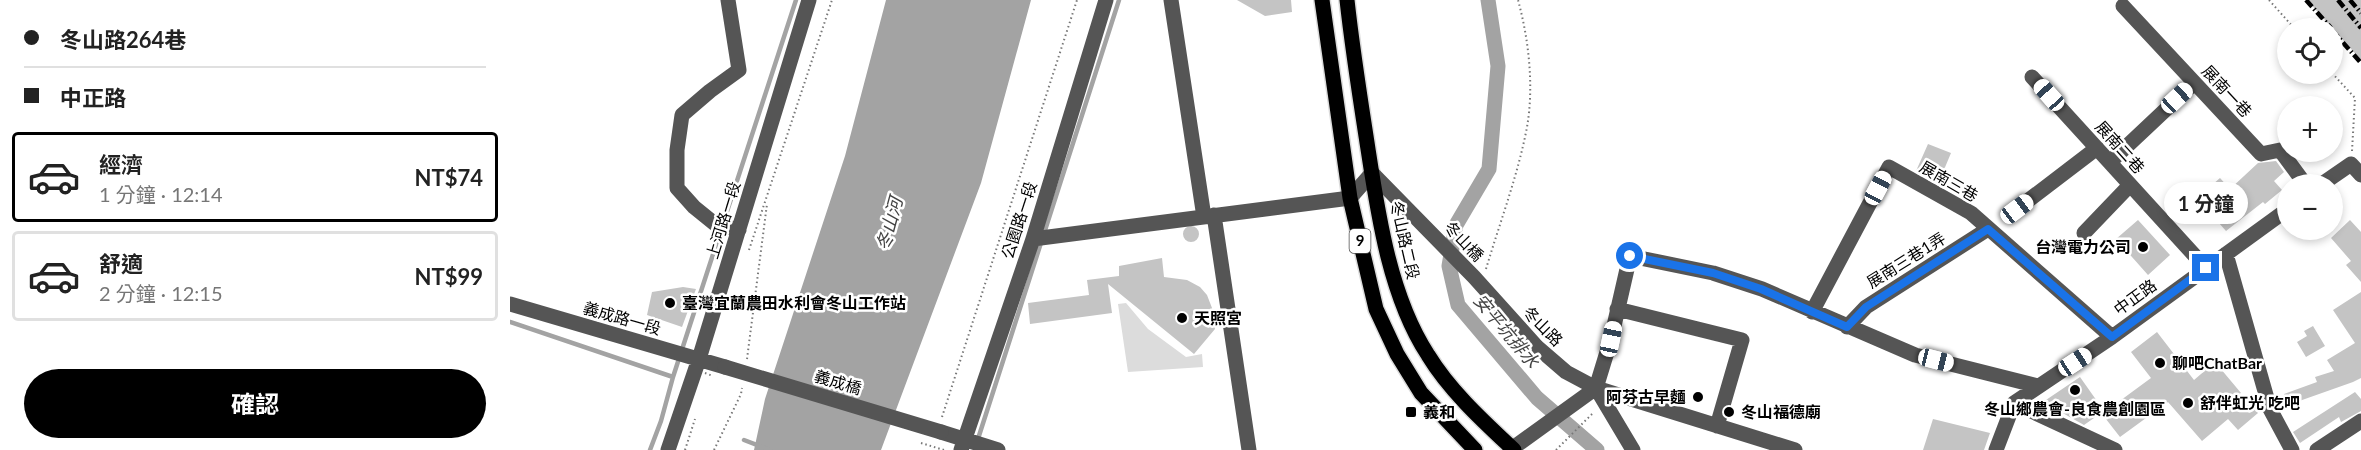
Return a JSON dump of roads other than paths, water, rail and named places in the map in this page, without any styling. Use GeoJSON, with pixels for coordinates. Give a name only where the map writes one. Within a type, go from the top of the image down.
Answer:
{"type":"FeatureCollection","features":[{"type":"Feature","properties":{"kind":"main road","name":"9"},"geometry":{"type":"LineString","coordinates":[[1322,0],[1350,198],[1376,309],[1397,354],[1421,393],[1475,450]]}},
{"type":"Feature","properties":{"kind":"main road","name":"冬山路二段"},"geometry":{"type":"LineString","coordinates":[[1347,0],[1372,173],[1384,236],[1401,299],[1428,355],[1470,408],[1512,450]]}},
{"type":"Feature","properties":{"kind":"street"},"geometry":{"type":"LineString","coordinates":[[728,0],[739,70],[682,115],[676,150],[676,188],[715,224],[739,230]]}},
{"type":"Feature","properties":{"kind":"street","name":"上河路一段"},"geometry":{"type":"LineString","coordinates":[[668,450],[704,364],[739,230],[808,0]]}},
{"type":"Feature","properties":{"kind":"street","name":"公園路一段"},"geometry":{"type":"LineString","coordinates":[[964,445],[1033,239],[1106,0]]}},
{"type":"Feature","properties":{"kind":"street"},"geometry":{"type":"LineString","coordinates":[[1171,0],[1249,450]]}},
{"type":"Feature","properties":{"kind":"street","name":"展南一巷"},"geometry":{"type":"LineString","coordinates":[[2123,6],[2261,154],[2280,150],[2298,174]]}},
{"type":"Feature","properties":{"kind":"street","name":"展南二巷"},"geometry":{"type":"LineString","coordinates":[[2032,77],[2206,268]]}},
{"type":"Feature","properties":{"kind":"street"},"geometry":{"type":"LineString","coordinates":[[2110,162],[2194,82]]}},
{"type":"Feature","properties":{"kind":"street"},"geometry":{"type":"LineString","coordinates":[[2017,209],[2097,148]]}},
{"type":"Feature","properties":{"kind":"street","name":"展南三巷"},"geometry":{"type":"LineString","coordinates":[[1812,312],[1889,167],[1971,213],[2112,337]]}},
{"type":"Feature","properties":{"kind":"street"},"geometry":{"type":"LineString","coordinates":[[1033,239],[1350,198],[1372,173]]}},
{"type":"Feature","properties":{"kind":"street","name":"冬山橋"},"geometry":{"type":"LineString","coordinates":[[1372,173],[1477,281]]}},
{"type":"Feature","properties":{"kind":"street"},"geometry":{"type":"LineString","coordinates":[[2084,232],[2130,185]]}},
{"type":"Feature","properties":{"kind":"street","name":"中正路"},"geometry":{"type":"LineString","coordinates":[[2014,403],[2112,337],[2277,218]]}},
{"type":"Feature","properties":{"kind":"street","name":"展南三巷1弄"},"geometry":{"type":"LineString","coordinates":[[1847,327],[1866,307],[1988,229]]}},
{"type":"Feature","properties":{"kind":"street"},"geometry":{"type":"LineString","coordinates":[[2226,254],[2270,409],[2292,450]]}},
{"type":"Feature","properties":{"kind":"street"},"geometry":{"type":"LineString","coordinates":[[1512,450],[1596,388],[1611,339],[1630,256],[1713,273],[1761,289],[1915,355],[2038,386]]}},
{"type":"Feature","properties":{"kind":"street","name":"冬山路"},"geometry":{"type":"LineString","coordinates":[[1477,281],[1537,347],[1566,372],[1596,388],[1795,450]]}},
{"type":"Feature","properties":{"kind":"street","name":"義成路一段"},"geometry":{"type":"LineString","coordinates":[[510,304],[704,364],[725,367]]}},
{"type":"Feature","properties":{"kind":"street"},"geometry":{"type":"LineString","coordinates":[[1617,309],[1742,340],[1717,426]]}},
{"type":"Feature","properties":{"kind":"street","name":"義成橋"},"geometry":{"type":"LineString","coordinates":[[725,367],[940,428],[964,445]]}},
{"type":"Feature","properties":{"kind":"street"},"geometry":{"type":"LineString","coordinates":[[1596,388],[1633,450]]}},
{"type":"Feature","properties":{"kind":"street"},"geometry":{"type":"LineString","coordinates":[[1996,450],[2014,403],[2115,450]]}},
{"type":"Feature","properties":{"kind":"street"},"geometry":{"type":"LineString","coordinates":[[2317,450],[2361,421]]}},
{"type":"Feature","properties":{"kind":"street"},"geometry":{"type":"LineString","coordinates":[[964,445],[998,450]]}},
{"type":"Feature","properties":{"kind":"water","name":"冬山河"},"geometry":{"type":"Polygon","coordinates":[[[886,0],[1031,0],[981,183],[881,450],[754,450],[765,399],[845,156],[886,0]]]}},
{"type":"Feature","properties":{"kind":"waterway"},"geometry":{"type":"LineString","coordinates":[[650,450],[796,0]]}},
{"type":"Feature","properties":{"kind":"waterway"},"geometry":{"type":"LineString","coordinates":[[977,442],[1119,0]]}},
{"type":"Feature","properties":{"kind":"waterway","name":"安平坑排水"},"geometry":{"type":"LineString","coordinates":[[1488,0],[1498,66],[1489,169],[1456,225],[1449,266],[1458,305],[1537,398],[1597,450]]}},
{"type":"Feature","properties":{"kind":"waterway"},"geometry":{"type":"LineString","coordinates":[[510,322],[673,377]]}},
{"type":"Feature","properties":{"kind":"waterway"},"geometry":{"type":"LineString","coordinates":[[744,440],[770,450]]}},
{"type":"Feature","properties":{"kind":"railway"},"geometry":{"type":"LineString","coordinates":[[2306,0],[2322,18]]}},
{"type":"Feature","properties":{"kind":"railway"},"geometry":{"type":"LineString","coordinates":[[2338,0],[2361,28]]}},
{"type":"Feature","properties":{"kind":"railway"},"geometry":{"type":"LineString","coordinates":[[2350,0],[2361,13]]}},
{"type":"Feature","properties":{"kind":"railway"},"geometry":{"type":"LineString","coordinates":[[2343,43],[2361,63]]}},
{"type":"Feature","properties":{"kind":"place","name":"台灣電力公司"},"geometry":{"type":"Point","coordinates":[2143,247]}},
{"type":"Feature","properties":{"kind":"place","name":"臺灣宜蘭農田水利會冬山工作站"},"geometry":{"type":"Point","coordinates":[670,303]}},
{"type":"Feature","properties":{"kind":"place","name":"天照宮"},"geometry":{"type":"Point","coordinates":[1182,318]}},
{"type":"Feature","properties":{"kind":"place","name":"聊吧ChatBar"},"geometry":{"type":"Point","coordinates":[2160,363]}},
{"type":"Feature","properties":{"kind":"place","name":"冬山鄉農會-良食農創園區"},"geometry":{"type":"Point","coordinates":[2075,390]}},
{"type":"Feature","properties":{"kind":"place","name":"阿芬古早麵"},"geometry":{"type":"Point","coordinates":[1698,397]}},
{"type":"Feature","properties":{"kind":"place","name":"舒伴虹光 吃吧"},"geometry":{"type":"Point","coordinates":[2188,403]}},
{"type":"Feature","properties":{"kind":"place","name":"義和"},"geometry":{"type":"Point","coordinates":[1411,412]}},
{"type":"Feature","properties":{"kind":"place","name":"冬山福德廟"},"geometry":{"type":"Point","coordinates":[1729,412]}}]}
